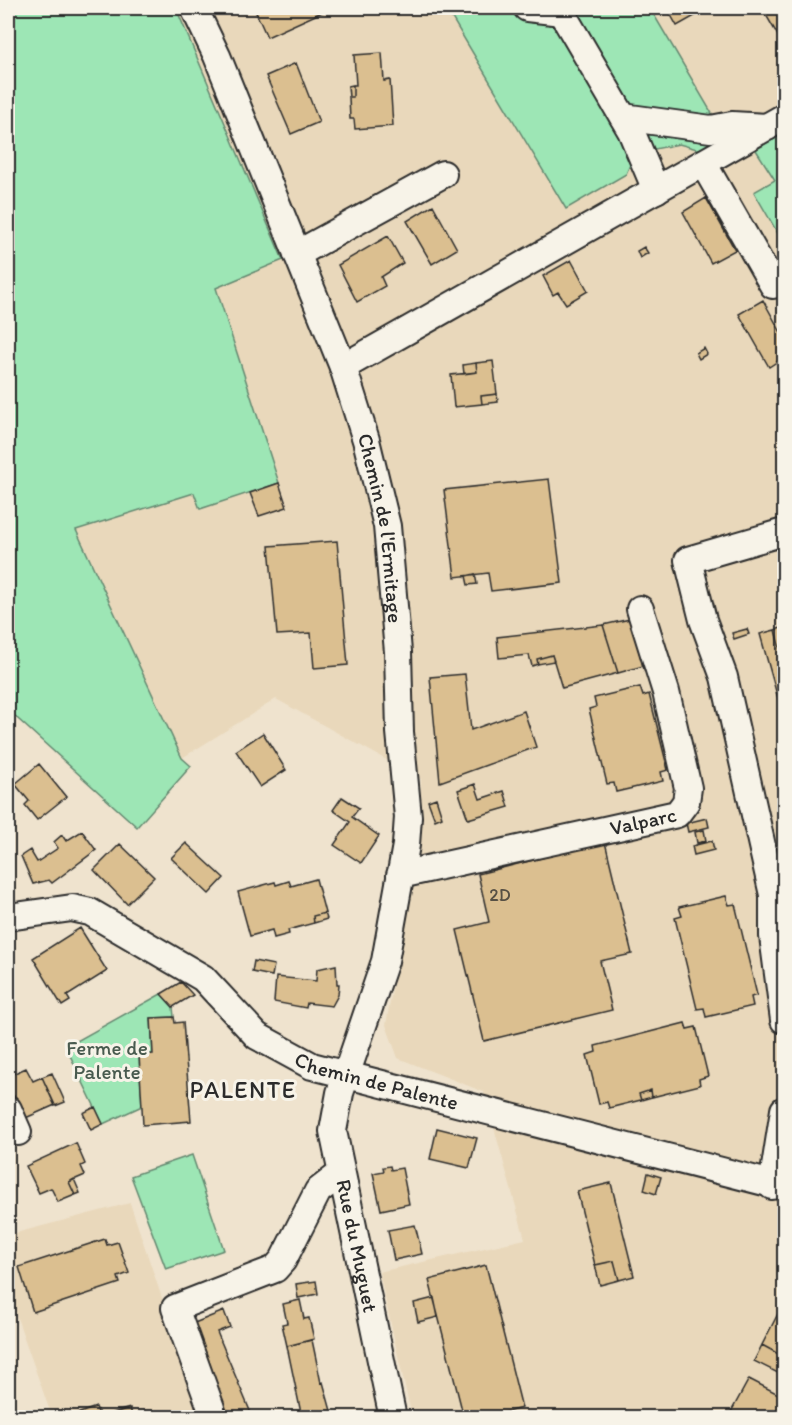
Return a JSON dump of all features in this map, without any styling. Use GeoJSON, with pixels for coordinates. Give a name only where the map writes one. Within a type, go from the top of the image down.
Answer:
{"type":"FeatureCollection","features":[{"type":"Feature","properties":{"kind":"street","name":"Chemin de l'Ermitage"},"geometry":{"type":"LineString","coordinates":[[194,8],[217,56],[343,367],[366,440],[387,525],[408,817],[385,961],[346,1074]]}},
{"type":"Feature","properties":{"kind":"street"},"geometry":{"type":"LineString","coordinates":[[527,8],[560,10],[623,117],[656,190]]}},
{"type":"Feature","properties":{"kind":"street"},"geometry":{"type":"LineString","coordinates":[[623,117],[711,129],[776,122]]}},
{"type":"Feature","properties":{"kind":"street"},"geometry":{"type":"LineString","coordinates":[[343,367],[776,122]]}},
{"type":"Feature","properties":{"kind":"street"},"geometry":{"type":"LineString","coordinates":[[703,163],[773,285]]}},
{"type":"Feature","properties":{"kind":"street"},"geometry":{"type":"LineString","coordinates":[[297,254],[443,174]]}},
{"type":"Feature","properties":{"kind":"street"},"geometry":{"type":"LineString","coordinates":[[784,532],[688,560],[703,620],[724,677],[773,895],[773,936],[784,1020]]}},
{"type":"Feature","properties":{"kind":"street","name":"Valparc"},"geometry":{"type":"LineString","coordinates":[[400,875],[677,814],[686,802],[688,789],[666,692],[640,609]]}},
{"type":"Feature","properties":{"kind":"street","name":"Chemin de Palente"},"geometry":{"type":"LineString","coordinates":[[8,917],[72,908],[90,912],[203,978],[257,1036],[303,1062],[778,1186]]}},
{"type":"Feature","properties":{"kind":"street","name":"Rue du Muguet"},"geometry":{"type":"LineString","coordinates":[[346,1074],[333,1131],[340,1174],[393,1418]]}},
{"type":"Feature","properties":{"kind":"street"},"geometry":{"type":"LineString","coordinates":[[8,1109],[18,1132]]}},
{"type":"Feature","properties":{"kind":"street"},"geometry":{"type":"LineString","coordinates":[[778,1186],[784,1110]]}},
{"type":"Feature","properties":{"kind":"street"},"geometry":{"type":"LineString","coordinates":[[211,1408],[175,1308],[275,1269],[283,1260],[318,1191],[340,1174]]}},
{"type":"Feature","properties":{"kind":"shaded area"},"geometry":{"type":"Polygon","coordinates":[[[176,8],[784,8],[784,1417],[412,1417],[379,1272],[525,1239],[484,1092],[398,1058],[386,1025],[419,835],[421,779],[276,699],[182,758],[76,530],[195,493],[200,509],[279,482],[216,288],[283,260],[176,8]]]}},
{"type":"Feature","properties":{"kind":"shaded area"},"geometry":{"type":"Polygon","coordinates":[[[130,1203],[202,1417],[52,1417],[8,1292],[8,1235],[130,1203]]]}},
{"type":"Feature","properties":{"kind":"green space"},"geometry":{"type":"Polygon","coordinates":[[[8,8],[176,8],[283,260],[216,288],[279,483],[200,509],[194,493],[76,530],[182,758],[191,766],[137,827],[8,710],[8,8]]]}},
{"type":"Feature","properties":{"kind":"green space"},"geometry":{"type":"Polygon","coordinates":[[[446,8],[508,10],[524,13],[539,17],[564,32],[632,160],[626,174],[566,209],[446,8]]]}},
{"type":"Feature","properties":{"kind":"green space"},"geometry":{"type":"Polygon","coordinates":[[[568,8],[650,8],[717,122],[638,109],[621,96],[568,8]]]}},
{"type":"Feature","properties":{"kind":"green space"},"geometry":{"type":"Polygon","coordinates":[[[657,127],[724,135],[704,151],[679,144],[650,150],[644,138],[657,127]]]}},
{"type":"Feature","properties":{"kind":"green space"},"geometry":{"type":"Polygon","coordinates":[[[784,129],[784,244],[754,192],[775,180],[756,150],[764,141],[784,129]]]}},
{"type":"Feature","properties":{"kind":"green space","name":"Ferme de Palente"},"geometry":{"type":"Polygon","coordinates":[[[161,994],[173,1007],[174,1017],[151,1018],[153,1054],[139,1056],[142,1106],[103,1124],[66,1047],[161,994]]]}},
{"type":"Feature","properties":{"kind":"green space"},"geometry":{"type":"Polygon","coordinates":[[[192,1155],[224,1250],[166,1269],[131,1176],[192,1155]]]}},
{"type":"Feature","properties":{"kind":"building"},"geometry":{"type":"Polygon","coordinates":[[[254,8],[331,8],[267,37],[254,8]]]}},
{"type":"Feature","properties":{"kind":"building"},"geometry":{"type":"Polygon","coordinates":[[[667,8],[709,8],[677,26],[667,8]]]}},
{"type":"Feature","properties":{"kind":"building"},"geometry":{"type":"Polygon","coordinates":[[[762,8],[784,8],[784,46],[762,8]]]}},
{"type":"Feature","properties":{"kind":"building"},"geometry":{"type":"Polygon","coordinates":[[[382,53],[384,81],[390,80],[393,126],[355,129],[354,119],[350,119],[349,97],[353,97],[353,85],[356,85],[354,55],[382,53]]]}},
{"type":"Feature","properties":{"kind":"building"},"geometry":{"type":"Polygon","coordinates":[[[296,63],[319,122],[291,134],[266,76],[296,63]]]}},
{"type":"Feature","properties":{"kind":"building"},"geometry":{"type":"Polygon","coordinates":[[[353,85],[353,97],[349,97],[348,86],[353,85]]]}},
{"type":"Feature","properties":{"kind":"building"},"geometry":{"type":"Polygon","coordinates":[[[706,198],[735,250],[711,263],[683,212],[706,198]]]}},
{"type":"Feature","properties":{"kind":"building"},"geometry":{"type":"Polygon","coordinates":[[[433,205],[457,249],[432,264],[407,221],[433,205]]]}},
{"type":"Feature","properties":{"kind":"building"},"geometry":{"type":"Polygon","coordinates":[[[388,236],[403,263],[381,277],[385,286],[357,302],[338,265],[388,236]]]}},
{"type":"Feature","properties":{"kind":"building"},"geometry":{"type":"Polygon","coordinates":[[[644,247],[648,253],[640,258],[637,251],[644,247]]]}},
{"type":"Feature","properties":{"kind":"building"},"geometry":{"type":"Polygon","coordinates":[[[571,260],[588,291],[566,304],[558,292],[553,295],[543,276],[571,260]]]}},
{"type":"Feature","properties":{"kind":"building"},"geometry":{"type":"Polygon","coordinates":[[[763,300],[784,338],[784,357],[769,367],[739,314],[763,300]]]}},
{"type":"Feature","properties":{"kind":"building"},"geometry":{"type":"Polygon","coordinates":[[[704,348],[707,354],[699,359],[696,353],[704,348]]]}},
{"type":"Feature","properties":{"kind":"building"},"geometry":{"type":"Polygon","coordinates":[[[493,361],[497,394],[481,396],[482,404],[454,407],[451,375],[477,372],[476,363],[493,361]]]}},
{"type":"Feature","properties":{"kind":"building"},"geometry":{"type":"Polygon","coordinates":[[[476,363],[477,372],[464,374],[463,365],[476,363]]]}},
{"type":"Feature","properties":{"kind":"building"},"geometry":{"type":"Polygon","coordinates":[[[497,394],[498,402],[482,404],[481,396],[497,394]]]}},
{"type":"Feature","properties":{"kind":"building"},"geometry":{"type":"Polygon","coordinates":[[[549,479],[562,583],[491,591],[488,573],[455,577],[444,490],[549,479]]]}},
{"type":"Feature","properties":{"kind":"building"},"geometry":{"type":"Polygon","coordinates":[[[279,483],[287,507],[259,516],[250,493],[279,483]]]}},
{"type":"Feature","properties":{"kind":"building"},"geometry":{"type":"Polygon","coordinates":[[[337,541],[348,665],[314,668],[311,633],[277,635],[269,546],[337,541]]]}},
{"type":"Feature","properties":{"kind":"building"},"geometry":{"type":"Polygon","coordinates":[[[475,574],[477,584],[468,585],[466,576],[475,574]]]}},
{"type":"Feature","properties":{"kind":"building"},"geometry":{"type":"Polygon","coordinates":[[[630,619],[643,666],[618,673],[603,625],[630,619]]]}},
{"type":"Feature","properties":{"kind":"building"},"geometry":{"type":"Polygon","coordinates":[[[603,625],[618,673],[562,688],[552,655],[537,659],[538,664],[532,666],[529,655],[499,658],[497,637],[603,625]]]}},
{"type":"Feature","properties":{"kind":"building"},"geometry":{"type":"Polygon","coordinates":[[[784,627],[784,665],[775,630],[784,627]]]}},
{"type":"Feature","properties":{"kind":"building"},"geometry":{"type":"Polygon","coordinates":[[[747,629],[749,634],[734,639],[732,633],[747,629]]]}},
{"type":"Feature","properties":{"kind":"building"},"geometry":{"type":"Polygon","coordinates":[[[775,630],[784,665],[784,713],[782,713],[760,634],[775,630]]]}},
{"type":"Feature","properties":{"kind":"building"},"geometry":{"type":"Polygon","coordinates":[[[552,655],[554,661],[538,664],[537,659],[552,655]]]}},
{"type":"Feature","properties":{"kind":"building"},"geometry":{"type":"Polygon","coordinates":[[[465,674],[471,730],[524,711],[536,747],[440,782],[430,677],[465,674]]]}},
{"type":"Feature","properties":{"kind":"building"},"geometry":{"type":"Polygon","coordinates":[[[640,687],[643,696],[649,694],[668,770],[661,772],[663,781],[616,792],[614,783],[607,784],[589,709],[596,707],[594,698],[640,687]]]}},
{"type":"Feature","properties":{"kind":"building"},"geometry":{"type":"Polygon","coordinates":[[[263,733],[286,770],[260,787],[236,751],[263,733]]]}},
{"type":"Feature","properties":{"kind":"building"},"geometry":{"type":"Polygon","coordinates":[[[39,764],[66,797],[37,820],[25,805],[29,801],[15,784],[39,764]]]}},
{"type":"Feature","properties":{"kind":"building"},"geometry":{"type":"Polygon","coordinates":[[[475,784],[480,799],[504,791],[509,807],[468,819],[458,790],[475,784]]]}},
{"type":"Feature","properties":{"kind":"building"},"geometry":{"type":"Polygon","coordinates":[[[342,797],[359,808],[352,817],[379,836],[361,863],[334,845],[350,822],[333,810],[342,797]]]}},
{"type":"Feature","properties":{"kind":"building"},"geometry":{"type":"Polygon","coordinates":[[[436,798],[442,817],[435,820],[428,801],[436,798]]]}},
{"type":"Feature","properties":{"kind":"building"},"geometry":{"type":"Polygon","coordinates":[[[707,818],[709,827],[688,832],[686,823],[707,818]]]}},
{"type":"Feature","properties":{"kind":"building"},"geometry":{"type":"Polygon","coordinates":[[[704,830],[706,841],[697,843],[695,832],[704,830]]]}},
{"type":"Feature","properties":{"kind":"building"},"geometry":{"type":"Polygon","coordinates":[[[82,831],[96,850],[52,883],[49,880],[33,884],[21,856],[30,850],[37,862],[58,848],[54,842],[62,835],[66,841],[82,831]]]}},
{"type":"Feature","properties":{"kind":"building"},"geometry":{"type":"Polygon","coordinates":[[[712,841],[714,850],[694,855],[692,846],[712,841]]]}},
{"type":"Feature","properties":{"kind":"building"},"geometry":{"type":"Polygon","coordinates":[[[605,842],[632,954],[600,961],[612,1010],[484,1041],[457,930],[489,922],[478,874],[605,842]]]}},
{"type":"Feature","properties":{"kind":"building"},"geometry":{"type":"Polygon","coordinates":[[[186,843],[224,878],[209,894],[171,858],[186,843]]]}},
{"type":"Feature","properties":{"kind":"building"},"geometry":{"type":"Polygon","coordinates":[[[120,844],[154,877],[127,904],[94,870],[120,844]]]}},
{"type":"Feature","properties":{"kind":"building"},"geometry":{"type":"Polygon","coordinates":[[[316,879],[325,913],[313,916],[314,923],[288,930],[289,934],[274,938],[272,930],[250,936],[238,892],[275,882],[276,885],[289,881],[291,886],[316,879]]]}},
{"type":"Feature","properties":{"kind":"building"},"geometry":{"type":"Polygon","coordinates":[[[726,896],[729,905],[735,904],[757,995],[751,997],[753,1006],[706,1017],[704,1008],[697,1009],[675,918],[682,916],[679,907],[726,896]]]}},
{"type":"Feature","properties":{"kind":"building"},"geometry":{"type":"Polygon","coordinates":[[[325,913],[327,919],[314,923],[313,916],[325,913]]]}},
{"type":"Feature","properties":{"kind":"building"},"geometry":{"type":"Polygon","coordinates":[[[80,928],[107,971],[67,996],[70,1001],[62,1006],[33,958],[80,928]]]}},
{"type":"Feature","properties":{"kind":"building"},"geometry":{"type":"Polygon","coordinates":[[[254,961],[274,965],[272,976],[252,972],[254,961]]]}},
{"type":"Feature","properties":{"kind":"building"},"geometry":{"type":"Polygon","coordinates":[[[336,965],[338,995],[332,1006],[307,1003],[306,1008],[274,1002],[276,977],[316,981],[317,969],[336,965]]]}},
{"type":"Feature","properties":{"kind":"building"},"geometry":{"type":"Polygon","coordinates":[[[181,982],[193,995],[173,1007],[161,994],[181,982]]]}},
{"type":"Feature","properties":{"kind":"building"},"geometry":{"type":"Polygon","coordinates":[[[174,1017],[175,1023],[183,1022],[191,1121],[143,1125],[139,1055],[153,1054],[151,1018],[174,1017]]]}},
{"type":"Feature","properties":{"kind":"building"},"geometry":{"type":"Polygon","coordinates":[[[685,1023],[687,1029],[696,1027],[708,1076],[699,1079],[700,1085],[652,1097],[651,1090],[639,1094],[641,1100],[609,1108],[607,1102],[599,1104],[587,1055],[596,1052],[595,1046],[685,1023]]]}},
{"type":"Feature","properties":{"kind":"building"},"geometry":{"type":"Polygon","coordinates":[[[26,1068],[33,1081],[42,1077],[55,1105],[21,1120],[8,1092],[8,1076],[26,1068]]]}},
{"type":"Feature","properties":{"kind":"building"},"geometry":{"type":"Polygon","coordinates":[[[52,1073],[65,1102],[55,1106],[42,1077],[52,1073]]]}},
{"type":"Feature","properties":{"kind":"building"},"geometry":{"type":"Polygon","coordinates":[[[651,1090],[652,1097],[641,1100],[639,1094],[651,1090]]]}},
{"type":"Feature","properties":{"kind":"building"},"geometry":{"type":"Polygon","coordinates":[[[95,1107],[103,1124],[91,1130],[83,1113],[95,1107]]]}},
{"type":"Feature","properties":{"kind":"building"},"geometry":{"type":"Polygon","coordinates":[[[437,1128],[477,1138],[469,1168],[430,1159],[437,1128]]]}},
{"type":"Feature","properties":{"kind":"building"},"geometry":{"type":"Polygon","coordinates":[[[76,1143],[85,1164],[81,1166],[85,1175],[69,1182],[75,1195],[58,1202],[51,1188],[39,1193],[26,1166],[76,1143]]]}},
{"type":"Feature","properties":{"kind":"building"},"geometry":{"type":"Polygon","coordinates":[[[390,1166],[391,1170],[402,1168],[409,1204],[381,1210],[373,1173],[384,1171],[383,1167],[390,1166]]]}},
{"type":"Feature","properties":{"kind":"building"},"geometry":{"type":"Polygon","coordinates":[[[648,1173],[661,1177],[656,1194],[644,1190],[648,1173]]]}},
{"type":"Feature","properties":{"kind":"building"},"geometry":{"type":"Polygon","coordinates":[[[74,1179],[80,1193],[75,1195],[69,1182],[74,1179]]]}},
{"type":"Feature","properties":{"kind":"building"},"geometry":{"type":"Polygon","coordinates":[[[611,1183],[634,1276],[619,1280],[614,1261],[595,1265],[577,1191],[611,1183]]]}},
{"type":"Feature","properties":{"kind":"building"},"geometry":{"type":"Polygon","coordinates":[[[415,1225],[422,1254],[394,1260],[388,1230],[415,1225]]]}},
{"type":"Feature","properties":{"kind":"building"},"geometry":{"type":"Polygon","coordinates":[[[105,1239],[107,1245],[118,1242],[129,1273],[118,1277],[120,1283],[33,1312],[19,1267],[105,1239]]]}},
{"type":"Feature","properties":{"kind":"building"},"geometry":{"type":"Polygon","coordinates":[[[614,1261],[619,1280],[600,1285],[595,1265],[614,1261]]]}},
{"type":"Feature","properties":{"kind":"building"},"geometry":{"type":"Polygon","coordinates":[[[486,1265],[522,1408],[483,1418],[464,1418],[429,1280],[486,1265]]]}},
{"type":"Feature","properties":{"kind":"building"},"geometry":{"type":"Polygon","coordinates":[[[316,1281],[318,1294],[298,1298],[296,1284],[316,1281]]]}},
{"type":"Feature","properties":{"kind":"building"},"geometry":{"type":"Polygon","coordinates":[[[434,1298],[438,1317],[418,1322],[414,1303],[434,1298]]]}},
{"type":"Feature","properties":{"kind":"building"},"geometry":{"type":"Polygon","coordinates":[[[300,1300],[304,1319],[309,1318],[314,1339],[287,1346],[282,1324],[287,1323],[283,1304],[300,1300]]]}},
{"type":"Feature","properties":{"kind":"building"},"geometry":{"type":"Polygon","coordinates":[[[784,1302],[784,1357],[762,1345],[784,1302]]]}},
{"type":"Feature","properties":{"kind":"building"},"geometry":{"type":"Polygon","coordinates":[[[224,1311],[230,1327],[217,1332],[253,1418],[230,1418],[192,1324],[224,1311]]]}},
{"type":"Feature","properties":{"kind":"building"},"geometry":{"type":"Polygon","coordinates":[[[312,1340],[321,1383],[323,1382],[333,1418],[302,1418],[287,1346],[312,1340]]]}},
{"type":"Feature","properties":{"kind":"building"},"geometry":{"type":"Polygon","coordinates":[[[762,1345],[784,1357],[784,1376],[754,1361],[762,1345]]]}},
{"type":"Feature","properties":{"kind":"building"},"geometry":{"type":"Polygon","coordinates":[[[749,1379],[782,1396],[784,1392],[784,1418],[741,1418],[731,1412],[749,1379]]]}},
{"type":"Feature","properties":{"kind":"building"},"geometry":{"type":"Polygon","coordinates":[[[96,1407],[100,1417],[130,1408],[133,1418],[66,1418],[96,1407]]]}},
{"type":"Feature","properties":{"kind":"district","name":"PALENTE"},"geometry":{"type":"Point","coordinates":[243,1090]}}]}
